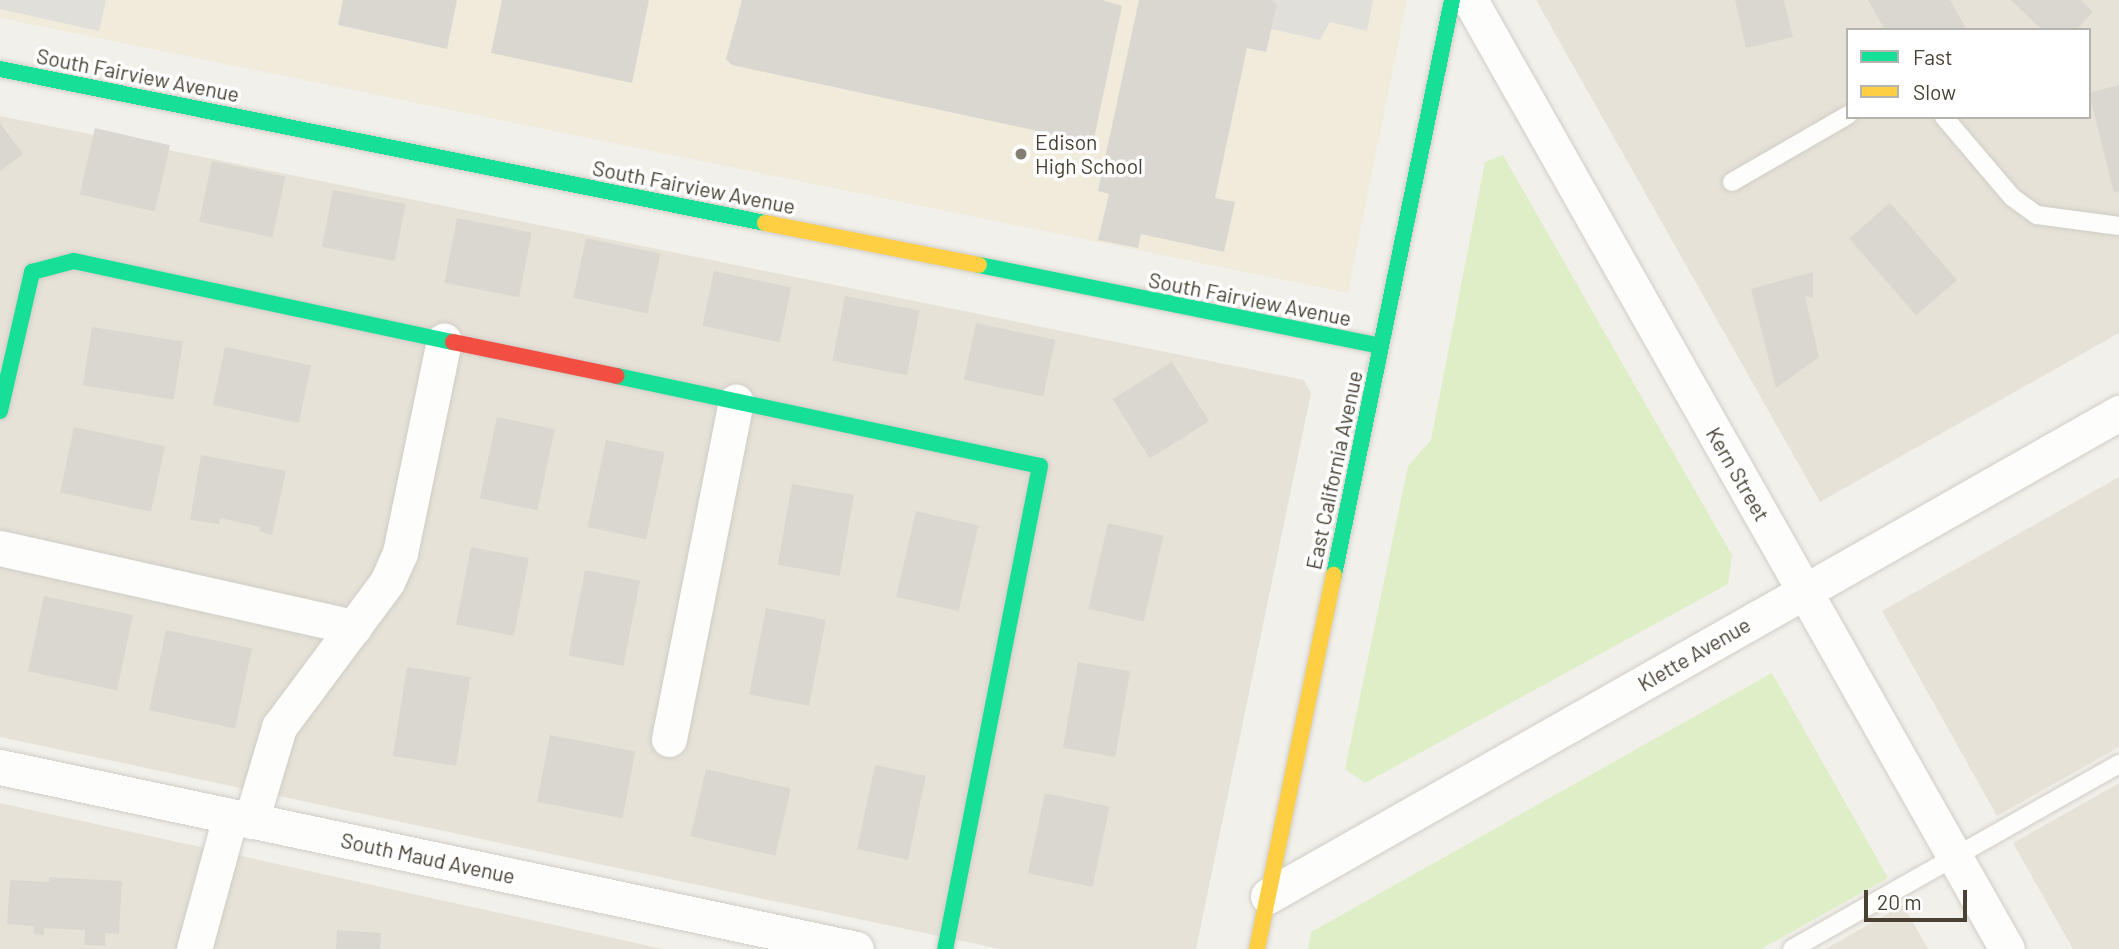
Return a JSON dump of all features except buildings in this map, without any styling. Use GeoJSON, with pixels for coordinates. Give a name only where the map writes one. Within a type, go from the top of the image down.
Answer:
{"type":"FeatureCollection","features":[{"type":"Feature","properties":{"kind":"street","name":"East California Avenue"},"geometry":{"type":"LineString","coordinates":[[1257,949],[1452,0]]}},
{"type":"Feature","properties":{"kind":"street","name":"Kern Street"},"geometry":{"type":"LineString","coordinates":[[1470,0],[2007,949]]}},
{"type":"Feature","properties":{"kind":"street","name":"South Fairview Avenue"},"geometry":{"type":"LineString","coordinates":[[0,69],[1380,346]]}},
{"type":"Feature","properties":{"kind":"street"},"geometry":{"type":"LineString","coordinates":[[0,411],[32,272],[74,261],[1040,466],[945,949]]}},
{"type":"Feature","properties":{"kind":"street"},"geometry":{"type":"LineString","coordinates":[[194,949],[241,819],[279,727],[387,582],[400,553],[444,340]]}},
{"type":"Feature","properties":{"kind":"street"},"geometry":{"type":"LineString","coordinates":[[669,738],[736,402]]}},
{"type":"Feature","properties":{"kind":"street","name":"Klette Avenue"},"geometry":{"type":"LineString","coordinates":[[1268,896],[2119,413]]}},
{"type":"Feature","properties":{"kind":"street"},"geometry":{"type":"LineString","coordinates":[[0,548],[354,628]]}},
{"type":"Feature","properties":{"kind":"street","name":"South Maud Avenue"},"geometry":{"type":"LineString","coordinates":[[0,767],[241,819],[745,937],[856,949]]}},
{"type":"Feature","properties":{"kind":"lane"},"geometry":{"type":"LineString","coordinates":[[1732,183],[1846,117]]}},
{"type":"Feature","properties":{"kind":"lane"},"geometry":{"type":"LineString","coordinates":[[1946,119],[2012,197],[2037,215],[2119,226]]}},
{"type":"Feature","properties":{"kind":"lane"},"geometry":{"type":"LineString","coordinates":[[1792,949],[2119,764]]}},
{"type":"Feature","properties":{"kind":"shaded area","name":"Edison High School"},"geometry":{"type":"Polygon","coordinates":[[[0,0],[1407,0],[1348,293],[0,18],[0,0]]]}},
{"type":"Feature","properties":{"kind":"shaded area"},"geometry":{"type":"Polygon","coordinates":[[[0,0],[106,0],[99,31],[0,9],[0,0]]]}},
{"type":"Feature","properties":{"kind":"shaded area"},"geometry":{"type":"Polygon","coordinates":[[[1270,0],[1373,0],[1367,31],[1330,22],[1320,40],[1271,29],[1270,0]]]}},
{"type":"Feature","properties":{"kind":"shaded area"},"geometry":{"type":"Polygon","coordinates":[[[1536,0],[2119,0],[2119,333],[1820,502],[1536,0]]]}},
{"type":"Feature","properties":{"kind":"shaded area"},"geometry":{"type":"Polygon","coordinates":[[[0,116],[1304,380],[1311,393],[1196,949],[1000,949],[0,737],[0,116]]]}},
{"type":"Feature","properties":{"kind":"shaded area"},"geometry":{"type":"Polygon","coordinates":[[[2119,477],[2119,747],[1997,816],[1882,611],[2119,477]]]}},
{"type":"Feature","properties":{"kind":"shaded area"},"geometry":{"type":"Polygon","coordinates":[[[2119,783],[2119,949],[2073,949],[2013,843],[2119,783]]]}},
{"type":"Feature","properties":{"kind":"shaded area"},"geometry":{"type":"Polygon","coordinates":[[[0,803],[663,949],[0,949],[0,803]]]}},
{"type":"Feature","properties":{"kind":"shaded area"},"geometry":{"type":"Polygon","coordinates":[[[1903,905],[1928,949],[1825,949],[1903,905]]]}},
{"type":"Feature","properties":{"kind":"green space"},"geometry":{"type":"Polygon","coordinates":[[[1503,155],[1732,555],[1728,584],[1365,783],[1345,769],[1408,466],[1431,440],[1485,162],[1503,155]]]}},
{"type":"Feature","properties":{"kind":"green space"},"geometry":{"type":"Polygon","coordinates":[[[1772,673],[1888,878],[1761,949],[1308,949],[1311,932],[1772,673]]]}},
{"type":"Feature","properties":{"kind":"traffic: fast"},"geometry":{"type":"LineString","coordinates":[[1334,575],[1452,0]]}},
{"type":"Feature","properties":{"kind":"traffic: fast"},"geometry":{"type":"LineString","coordinates":[[0,69],[765,223]]}},
{"type":"Feature","properties":{"kind":"traffic: fast"},"geometry":{"type":"LineString","coordinates":[[0,411],[32,272],[74,261],[453,342]]}},
{"type":"Feature","properties":{"kind":"traffic: fast"},"geometry":{"type":"LineString","coordinates":[[979,265],[1380,346]]}},
{"type":"Feature","properties":{"kind":"traffic: fast"},"geometry":{"type":"LineString","coordinates":[[617,376],[1040,466],[945,949]]}},
{"type":"Feature","properties":{"kind":"traffic: slow"},"geometry":{"type":"LineString","coordinates":[[765,223],[979,265]]}},
{"type":"Feature","properties":{"kind":"traffic: slow"},"geometry":{"type":"LineString","coordinates":[[1257,949],[1334,575]]}},
{"type":"Feature","properties":{"kind":"traffic: jam"},"geometry":{"type":"LineString","coordinates":[[453,342],[617,376]]}},
{"type":"Feature","properties":{"kind":"place","name":"Edison High School"},"geometry":{"type":"Point","coordinates":[1021,154]}}]}
